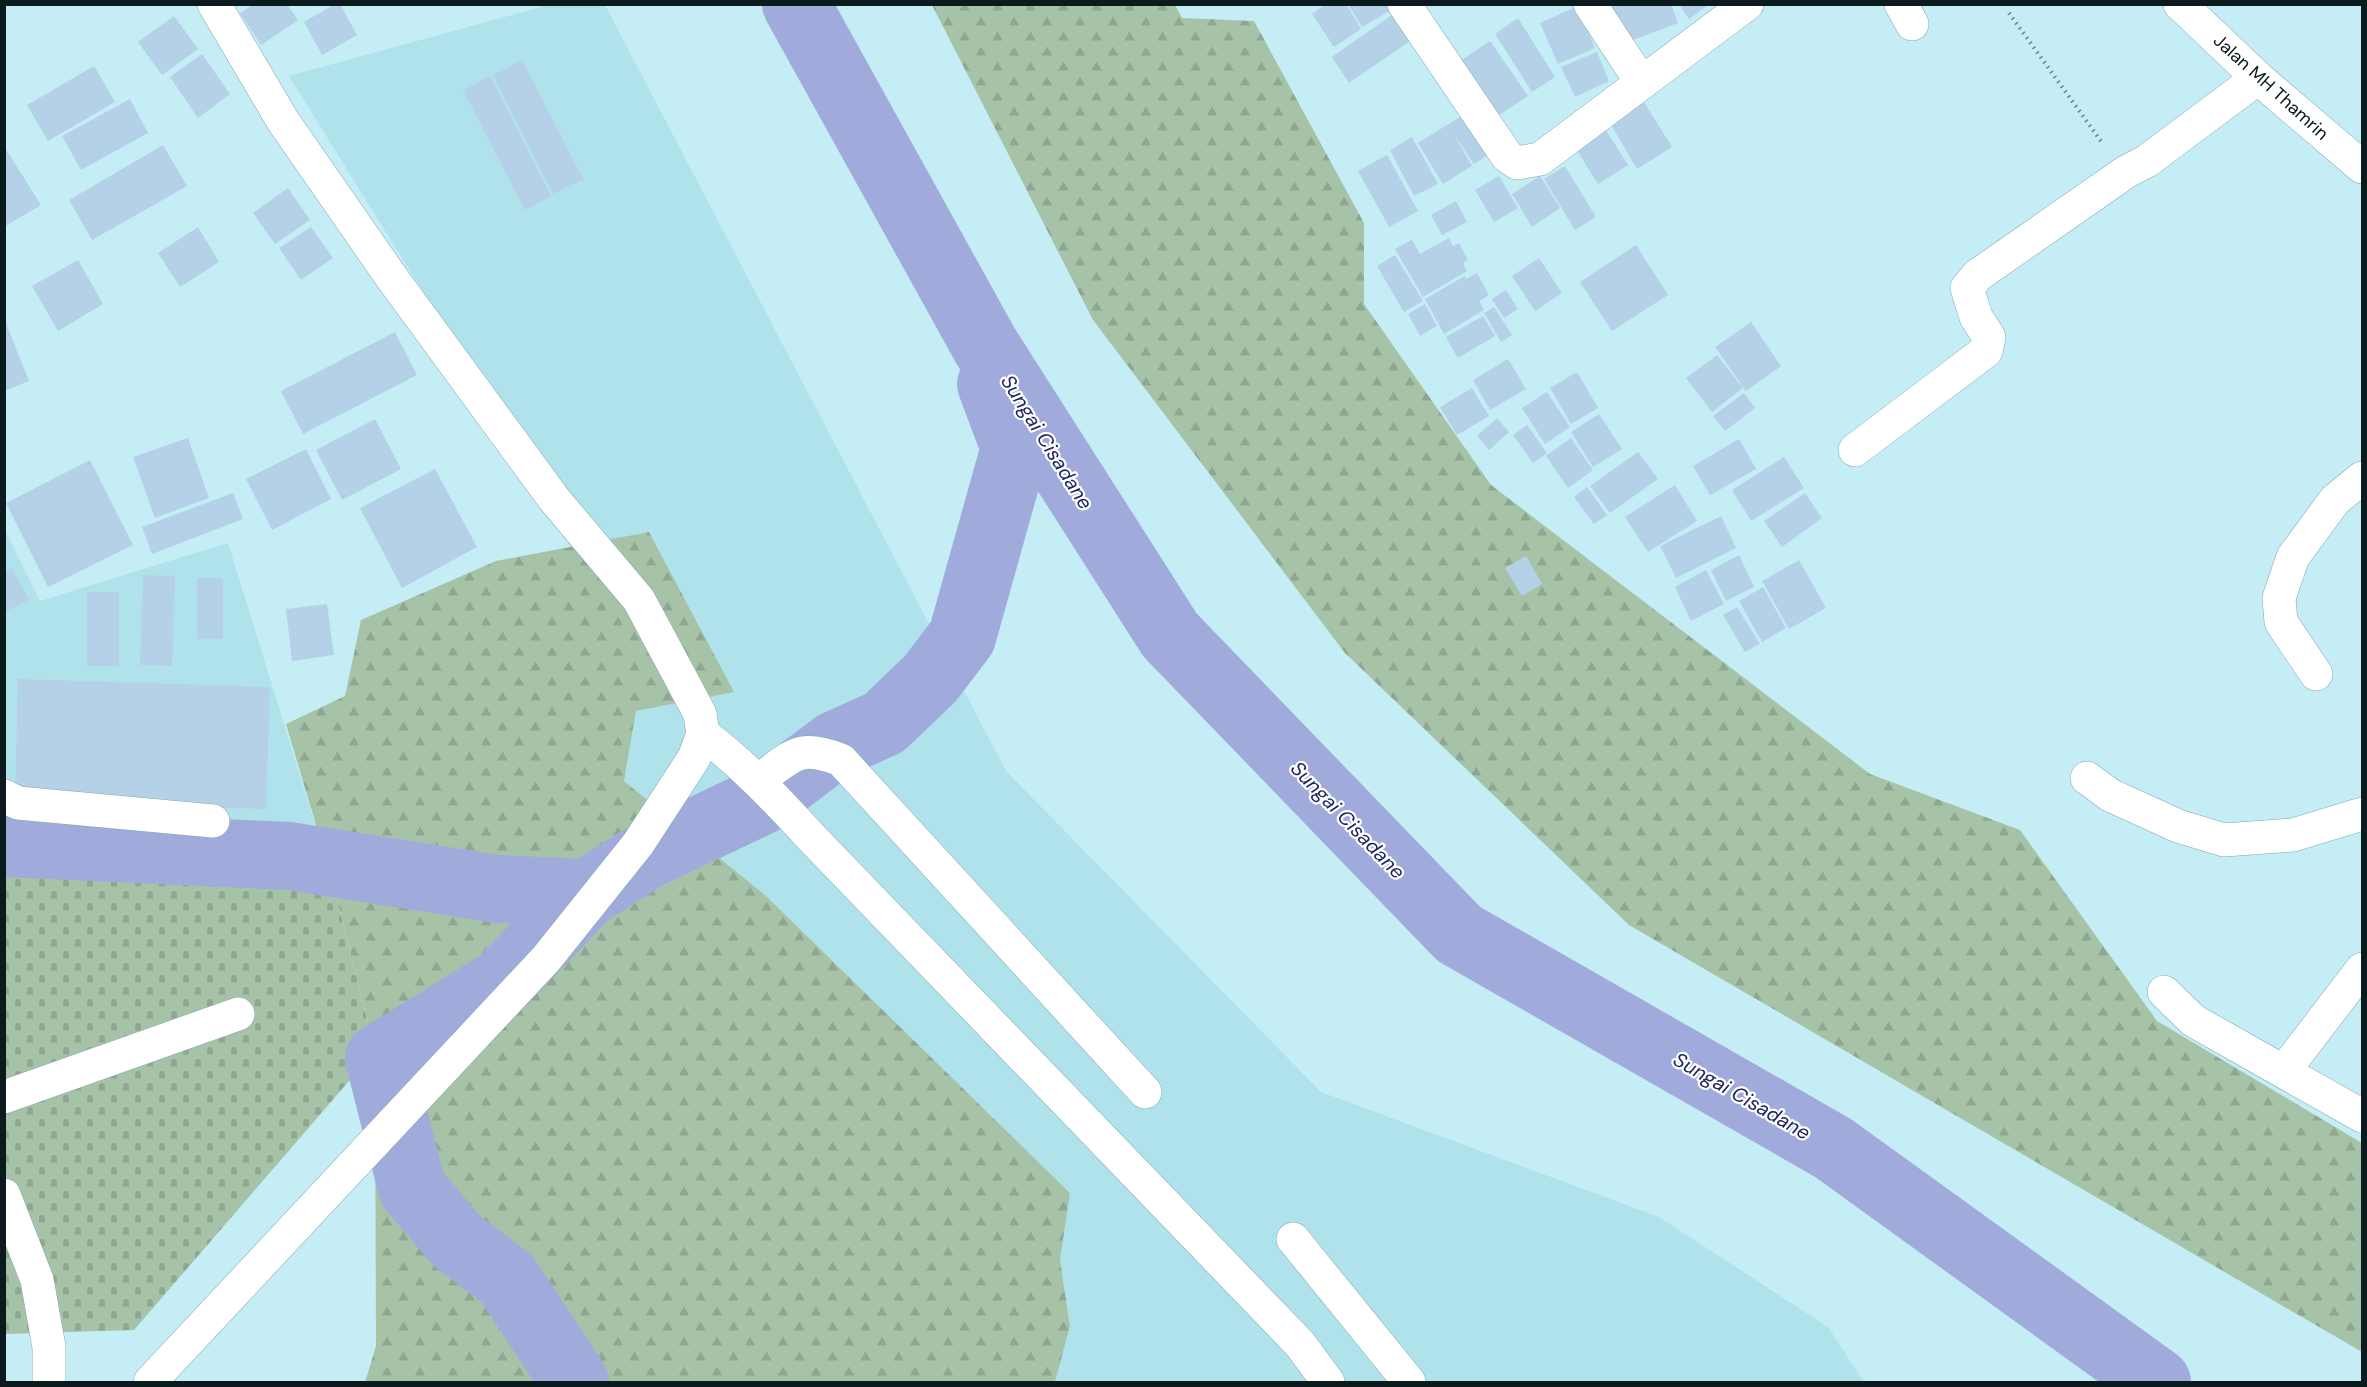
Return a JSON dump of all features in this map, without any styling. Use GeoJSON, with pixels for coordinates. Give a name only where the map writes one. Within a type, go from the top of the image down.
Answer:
{"type":"FeatureCollection","features":[{"type":"Feature","properties":{"kind":"street"},"geometry":{"type":"LineString","coordinates":[[150,1383],[546,959],[638,844],[694,758],[703,734],[700,714],[639,600],[554,499],[392,278],[283,121],[214,4]]}},
{"type":"Feature","properties":{"kind":"street"},"geometry":{"type":"LineString","coordinates":[[1404,4],[1507,156],[1517,163],[1540,159],[1747,4]]}},
{"type":"Feature","properties":{"kind":"street"},"geometry":{"type":"LineString","coordinates":[[1590,4],[1642,83]]}},
{"type":"Feature","properties":{"kind":"street","name":"Jalan MH Thamrin"},"geometry":{"type":"LineString","coordinates":[[2180,4],[2258,78],[2362,167]]}},
{"type":"Feature","properties":{"kind":"street"},"geometry":{"type":"LineString","coordinates":[[1855,450],[1986,351],[1989,337],[1976,317],[1967,288],[1978,275],[2126,172],[2147,161],[2258,78]]}},
{"type":"Feature","properties":{"kind":"street"},"geometry":{"type":"LineString","coordinates":[[2316,674],[2281,622],[2279,598],[2294,557],[2335,500],[2362,478]]}},
{"type":"Feature","properties":{"kind":"street"},"geometry":{"type":"LineString","coordinates":[[703,734],[728,752],[759,780],[809,835],[1300,1344],[1328,1383]]}},
{"type":"Feature","properties":{"kind":"street"},"geometry":{"type":"LineString","coordinates":[[759,780],[799,752],[819,751],[841,759],[1145,1092]]}},
{"type":"Feature","properties":{"kind":"street"},"geometry":{"type":"LineString","coordinates":[[2088,778],[2110,795],[2178,826],[2224,840],[2293,834],[2362,814]]}},
{"type":"Feature","properties":{"kind":"street"},"geometry":{"type":"LineString","coordinates":[[4,796],[18,803],[213,821]]}},
{"type":"Feature","properties":{"kind":"street"},"geometry":{"type":"LineString","coordinates":[[2284,1071],[2362,969]]}},
{"type":"Feature","properties":{"kind":"street"},"geometry":{"type":"LineString","coordinates":[[2164,992],[2194,1020],[2362,1116]]}},
{"type":"Feature","properties":{"kind":"street"},"geometry":{"type":"LineString","coordinates":[[4,1097],[238,1014]]}},
{"type":"Feature","properties":{"kind":"street"},"geometry":{"type":"LineString","coordinates":[[4,1195],[37,1280],[49,1347],[49,1383]]}},
{"type":"Feature","properties":{"kind":"street"},"geometry":{"type":"LineString","coordinates":[[1293,1239],[1409,1383]]}},
{"type":"Feature","properties":{"kind":"path"},"geometry":{"type":"LineString","coordinates":[[2009,13],[2126,172]]}},
{"type":"Feature","properties":{"kind":"shaded area"},"geometry":{"type":"Polygon","coordinates":[[[548,5],[605,5],[1006,771],[1321,1092],[1659,1217],[1828,1327],[1864,1382],[1055,1382],[1070,1326],[1060,1260],[1070,1193],[765,895],[624,781],[636,711],[734,691],[580,545],[289,76],[548,5]]]}},
{"type":"Feature","properties":{"kind":"shaded area"},"geometry":{"type":"Polygon","coordinates":[[[4,528],[40,601],[228,543],[332,879],[5,858],[4,528]]]}},
{"type":"Feature","properties":{"kind":"green space"},"geometry":{"type":"Polygon","coordinates":[[[932,5],[1175,5],[1182,18],[1254,21],[1364,223],[1364,304],[1491,485],[1870,774],[2020,830],[2157,1021],[2362,1143],[2362,1352],[1629,925],[1345,653],[1093,320],[932,5]]]}},
{"type":"Feature","properties":{"kind":"green space"},"geometry":{"type":"Polygon","coordinates":[[[649,532],[734,692],[636,711],[624,781],[765,895],[1070,1193],[1060,1260],[1070,1326],[1055,1382],[365,1382],[376,1346],[375,1051],[332,879],[286,724],[345,696],[361,620],[496,561],[649,532]]]}},
{"type":"Feature","properties":{"kind":"green space"},"geometry":{"type":"Polygon","coordinates":[[[4,858],[332,879],[375,1051],[134,1330],[5,1334],[4,858]]]}},
{"type":"Feature","properties":{"kind":"building"},"geometry":{"type":"Polygon","coordinates":[[[254,4],[287,4],[298,20],[261,45],[240,13],[254,4]]]}},
{"type":"Feature","properties":{"kind":"building"},"geometry":{"type":"Polygon","coordinates":[[[335,4],[340,4],[357,35],[322,55],[304,22],[335,4]]]}},
{"type":"Feature","properties":{"kind":"building"},"geometry":{"type":"Polygon","coordinates":[[[1326,4],[1346,4],[1361,29],[1334,47],[1312,14],[1326,4]]]}},
{"type":"Feature","properties":{"kind":"building"},"geometry":{"type":"Polygon","coordinates":[[[1348,4],[1391,4],[1393,9],[1362,27],[1348,4]]]}},
{"type":"Feature","properties":{"kind":"building"},"geometry":{"type":"Polygon","coordinates":[[[1619,4],[1671,4],[1678,23],[1620,45],[1606,9],[1619,4]]]}},
{"type":"Feature","properties":{"kind":"building"},"geometry":{"type":"Polygon","coordinates":[[[1679,4],[1710,4],[1689,19],[1679,4]]]}},
{"type":"Feature","properties":{"kind":"building"},"geometry":{"type":"Polygon","coordinates":[[[1578,6],[1595,48],[1558,64],[1540,23],[1578,6]]]}},
{"type":"Feature","properties":{"kind":"building"},"geometry":{"type":"Polygon","coordinates":[[[1396,12],[1413,39],[1349,83],[1332,57],[1396,12]]]}},
{"type":"Feature","properties":{"kind":"building"},"geometry":{"type":"Polygon","coordinates":[[[174,16],[198,49],[162,75],[138,42],[174,16]]]}},
{"type":"Feature","properties":{"kind":"building"},"geometry":{"type":"Polygon","coordinates":[[[1518,18],[1555,77],[1532,92],[1495,34],[1518,18]]]}},
{"type":"Feature","properties":{"kind":"building"},"geometry":{"type":"Polygon","coordinates":[[[1490,41],[1528,96],[1498,116],[1460,61],[1490,41]]]}},
{"type":"Feature","properties":{"kind":"building"},"geometry":{"type":"Polygon","coordinates":[[[1597,52],[1609,81],[1575,97],[1561,67],[1597,52]]]}},
{"type":"Feature","properties":{"kind":"building"},"geometry":{"type":"Polygon","coordinates":[[[202,54],[230,94],[198,118],[170,77],[202,54]]]}},
{"type":"Feature","properties":{"kind":"building"},"geometry":{"type":"Polygon","coordinates":[[[522,60],[583,179],[553,194],[493,75],[522,60]]]}},
{"type":"Feature","properties":{"kind":"building"},"geometry":{"type":"Polygon","coordinates":[[[94,66],[115,102],[48,141],[27,105],[94,66]]]}},
{"type":"Feature","properties":{"kind":"building"},"geometry":{"type":"Polygon","coordinates":[[[490,76],[551,196],[525,210],[463,90],[490,76]]]}},
{"type":"Feature","properties":{"kind":"building"},"geometry":{"type":"Polygon","coordinates":[[[130,99],[148,133],[81,170],[62,136],[130,99]]]}},
{"type":"Feature","properties":{"kind":"building"},"geometry":{"type":"Polygon","coordinates":[[[1644,102],[1672,147],[1637,169],[1610,123],[1644,102]]]}},
{"type":"Feature","properties":{"kind":"building"},"geometry":{"type":"Polygon","coordinates":[[[1471,110],[1497,149],[1474,164],[1453,133],[1472,166],[1443,184],[1418,143],[1471,110]]]}},
{"type":"Feature","properties":{"kind":"building"},"geometry":{"type":"Polygon","coordinates":[[[1606,130],[1628,165],[1598,184],[1576,149],[1606,130]]]}},
{"type":"Feature","properties":{"kind":"building"},"geometry":{"type":"Polygon","coordinates":[[[1412,137],[1438,184],[1414,196],[1390,150],[1412,137]]]}},
{"type":"Feature","properties":{"kind":"building"},"geometry":{"type":"Polygon","coordinates":[[[163,145],[187,186],[92,240],[69,200],[163,145]]]}},
{"type":"Feature","properties":{"kind":"building"},"geometry":{"type":"Polygon","coordinates":[[[4,146],[41,205],[4,227],[4,146]]]}},
{"type":"Feature","properties":{"kind":"building"},"geometry":{"type":"Polygon","coordinates":[[[1387,155],[1418,211],[1389,227],[1358,171],[1387,155]]]}},
{"type":"Feature","properties":{"kind":"building"},"geometry":{"type":"Polygon","coordinates":[[[1565,166],[1596,217],[1575,230],[1544,179],[1565,166]]]}},
{"type":"Feature","properties":{"kind":"building"},"geometry":{"type":"Polygon","coordinates":[[[1499,176],[1518,208],[1494,222],[1475,190],[1499,176]]]}},
{"type":"Feature","properties":{"kind":"building"},"geometry":{"type":"Polygon","coordinates":[[[1540,176],[1560,208],[1532,227],[1512,194],[1540,176]]]}},
{"type":"Feature","properties":{"kind":"building"},"geometry":{"type":"Polygon","coordinates":[[[288,188],[310,220],[275,244],[253,213],[288,188]]]}},
{"type":"Feature","properties":{"kind":"building"},"geometry":{"type":"Polygon","coordinates":[[[1456,201],[1467,222],[1442,235],[1431,215],[1456,201]]]}},
{"type":"Feature","properties":{"kind":"building"},"geometry":{"type":"Polygon","coordinates":[[[198,227],[219,262],[180,287],[158,253],[198,227]]]}},
{"type":"Feature","properties":{"kind":"building"},"geometry":{"type":"Polygon","coordinates":[[[311,227],[333,258],[301,280],[279,248],[311,227]]]}},
{"type":"Feature","properties":{"kind":"building"},"geometry":{"type":"Polygon","coordinates":[[[1449,238],[1453,246],[1459,243],[1468,260],[1463,263],[1467,271],[1423,297],[1395,249],[1412,240],[1420,254],[1449,238]]]}},
{"type":"Feature","properties":{"kind":"building"},"geometry":{"type":"Polygon","coordinates":[[[1636,245],[1668,295],[1612,331],[1580,282],[1636,245]]]}},
{"type":"Feature","properties":{"kind":"building"},"geometry":{"type":"Polygon","coordinates":[[[1395,255],[1423,301],[1404,312],[1377,266],[1395,255]]]}},
{"type":"Feature","properties":{"kind":"building"},"geometry":{"type":"Polygon","coordinates":[[[1539,258],[1562,293],[1535,311],[1512,276],[1539,258]]]}},
{"type":"Feature","properties":{"kind":"building"},"geometry":{"type":"Polygon","coordinates":[[[78,260],[103,304],[58,331],[32,286],[78,260]]]}},
{"type":"Feature","properties":{"kind":"building"},"geometry":{"type":"Polygon","coordinates":[[[1477,273],[1489,295],[1479,301],[1484,310],[1444,334],[1425,299],[1465,276],[1466,279],[1477,273]]]}},
{"type":"Feature","properties":{"kind":"building"},"geometry":{"type":"Polygon","coordinates":[[[1506,290],[1518,309],[1504,318],[1492,299],[1506,290]]]}},
{"type":"Feature","properties":{"kind":"building"},"geometry":{"type":"Polygon","coordinates":[[[1425,304],[1437,326],[1420,336],[1408,314],[1425,304]]]}},
{"type":"Feature","properties":{"kind":"building"},"geometry":{"type":"Polygon","coordinates":[[[1494,307],[1512,335],[1501,342],[1484,313],[1494,307]]]}},
{"type":"Feature","properties":{"kind":"building"},"geometry":{"type":"Polygon","coordinates":[[[1483,316],[1495,336],[1458,358],[1446,337],[1483,316]]]}},
{"type":"Feature","properties":{"kind":"building"},"geometry":{"type":"Polygon","coordinates":[[[4,318],[29,381],[4,391],[4,318]]]}},
{"type":"Feature","properties":{"kind":"building"},"geometry":{"type":"Polygon","coordinates":[[[1751,322],[1781,366],[1746,391],[1715,347],[1751,322]]]}},
{"type":"Feature","properties":{"kind":"building"},"geometry":{"type":"Polygon","coordinates":[[[395,332],[417,375],[303,434],[281,391],[395,332]]]}},
{"type":"Feature","properties":{"kind":"building"},"geometry":{"type":"Polygon","coordinates":[[[1717,355],[1743,388],[1712,412],[1686,378],[1717,355]]]}},
{"type":"Feature","properties":{"kind":"building"},"geometry":{"type":"Polygon","coordinates":[[[1508,359],[1526,389],[1490,410],[1473,380],[1508,359]]]}},
{"type":"Feature","properties":{"kind":"building"},"geometry":{"type":"Polygon","coordinates":[[[1577,372],[1598,408],[1571,424],[1550,388],[1577,372]]]}},
{"type":"Feature","properties":{"kind":"building"},"geometry":{"type":"Polygon","coordinates":[[[1472,388],[1489,416],[1457,435],[1440,407],[1472,388]]]}},
{"type":"Feature","properties":{"kind":"building"},"geometry":{"type":"Polygon","coordinates":[[[1547,392],[1570,427],[1545,444],[1522,408],[1547,392]]]}},
{"type":"Feature","properties":{"kind":"building"},"geometry":{"type":"Polygon","coordinates":[[[1744,393],[1755,408],[1725,431],[1713,416],[1744,393]]]}},
{"type":"Feature","properties":{"kind":"building"},"geometry":{"type":"Polygon","coordinates":[[[1599,414],[1622,449],[1593,467],[1571,432],[1599,414]]]}},
{"type":"Feature","properties":{"kind":"building"},"geometry":{"type":"Polygon","coordinates":[[[1497,418],[1509,432],[1489,450],[1477,436],[1497,418]]]}},
{"type":"Feature","properties":{"kind":"building"},"geometry":{"type":"Polygon","coordinates":[[[375,419],[401,469],[342,500],[316,450],[375,419]]]}},
{"type":"Feature","properties":{"kind":"building"},"geometry":{"type":"Polygon","coordinates":[[[1527,425],[1547,453],[1533,463],[1513,435],[1527,425]]]}},
{"type":"Feature","properties":{"kind":"building"},"geometry":{"type":"Polygon","coordinates":[[[188,438],[209,498],[155,518],[133,457],[188,438]]]}},
{"type":"Feature","properties":{"kind":"building"},"geometry":{"type":"Polygon","coordinates":[[[1571,438],[1593,470],[1568,488],[1546,456],[1571,438]]]}},
{"type":"Feature","properties":{"kind":"building"},"geometry":{"type":"Polygon","coordinates":[[[1739,439],[1756,469],[1710,495],[1693,466],[1739,439]]]}},
{"type":"Feature","properties":{"kind":"building"},"geometry":{"type":"Polygon","coordinates":[[[306,449],[331,499],[272,530],[246,479],[306,449]]]}},
{"type":"Feature","properties":{"kind":"building"},"geometry":{"type":"Polygon","coordinates":[[[1638,452],[1658,479],[1610,513],[1590,486],[1638,452]]]}},
{"type":"Feature","properties":{"kind":"building"},"geometry":{"type":"Polygon","coordinates":[[[1784,457],[1804,488],[1751,521],[1732,490],[1784,457]]]}},
{"type":"Feature","properties":{"kind":"building"},"geometry":{"type":"Polygon","coordinates":[[[90,460],[133,545],[48,587],[6,503],[90,460]]]}},
{"type":"Feature","properties":{"kind":"building"},"geometry":{"type":"Polygon","coordinates":[[[435,469],[477,547],[402,588],[360,508],[435,469]]]}},
{"type":"Feature","properties":{"kind":"building"},"geometry":{"type":"Polygon","coordinates":[[[1675,485],[1697,521],[1648,552],[1625,517],[1675,485]]]}},
{"type":"Feature","properties":{"kind":"building"},"geometry":{"type":"Polygon","coordinates":[[[1587,487],[1607,515],[1594,524],[1574,497],[1587,487]]]}},
{"type":"Feature","properties":{"kind":"building"},"geometry":{"type":"Polygon","coordinates":[[[233,493],[243,519],[152,554],[142,527],[233,493]]]}},
{"type":"Feature","properties":{"kind":"building"},"geometry":{"type":"Polygon","coordinates":[[[1805,493],[1822,518],[1782,547],[1764,521],[1805,493]]]}},
{"type":"Feature","properties":{"kind":"building"},"geometry":{"type":"Polygon","coordinates":[[[1721,516],[1736,548],[1676,578],[1660,546],[1721,516]]]}},
{"type":"Feature","properties":{"kind":"building"},"geometry":{"type":"Polygon","coordinates":[[[1739,555],[1754,587],[1726,601],[1711,570],[1739,555]]]}},
{"type":"Feature","properties":{"kind":"building"},"geometry":{"type":"Polygon","coordinates":[[[1526,556],[1542,584],[1522,596],[1505,568],[1526,556]]]}},
{"type":"Feature","properties":{"kind":"building"},"geometry":{"type":"Polygon","coordinates":[[[1799,560],[1826,608],[1789,629],[1762,581],[1799,560]]]}},
{"type":"Feature","properties":{"kind":"building"},"geometry":{"type":"Polygon","coordinates":[[[12,568],[29,600],[4,612],[4,572],[12,568]]]}},
{"type":"Feature","properties":{"kind":"building"},"geometry":{"type":"Polygon","coordinates":[[[1706,570],[1724,604],[1691,621],[1675,587],[1706,570]]]}},
{"type":"Feature","properties":{"kind":"building"},"geometry":{"type":"Polygon","coordinates":[[[143,575],[175,576],[172,666],[140,665],[143,575]]]}},
{"type":"Feature","properties":{"kind":"building"},"geometry":{"type":"Polygon","coordinates":[[[197,578],[223,578],[223,639],[197,639],[197,578]]]}},
{"type":"Feature","properties":{"kind":"building"},"geometry":{"type":"Polygon","coordinates":[[[1763,587],[1786,628],[1762,642],[1739,601],[1763,587]]]}},
{"type":"Feature","properties":{"kind":"building"},"geometry":{"type":"Polygon","coordinates":[[[87,592],[119,592],[119,666],[87,666],[87,592]]]}},
{"type":"Feature","properties":{"kind":"building"},"geometry":{"type":"Polygon","coordinates":[[[327,604],[334,655],[292,661],[286,609],[327,604]]]}},
{"type":"Feature","properties":{"kind":"building"},"geometry":{"type":"Polygon","coordinates":[[[1737,607],[1760,644],[1745,652],[1723,615],[1737,607]]]}},
{"type":"Feature","properties":{"kind":"building"},"geometry":{"type":"Polygon","coordinates":[[[18,679],[270,687],[266,809],[15,801],[18,679]]]}},
{"type":"Feature","properties":{"kind":"waterway","name":"Sungai Cisadane"},"geometry":{"type":"LineString","coordinates":[[796,4],[985,345],[1170,635],[1459,934],[1833,1148],[2157,1382]]}},
{"type":"Feature","properties":{"kind":"waterway"},"geometry":{"type":"LineString","coordinates":[[575,1382],[507,1279],[457,1241],[412,1188],[379,1058],[502,982],[587,893],[649,854],[761,801],[835,745],[884,723],[930,679],[962,637],[1015,448],[991,384]]}},
{"type":"Feature","properties":{"kind":"waterway"},"geometry":{"type":"LineString","coordinates":[[4,843],[289,856],[497,889],[587,893]]}}]}
